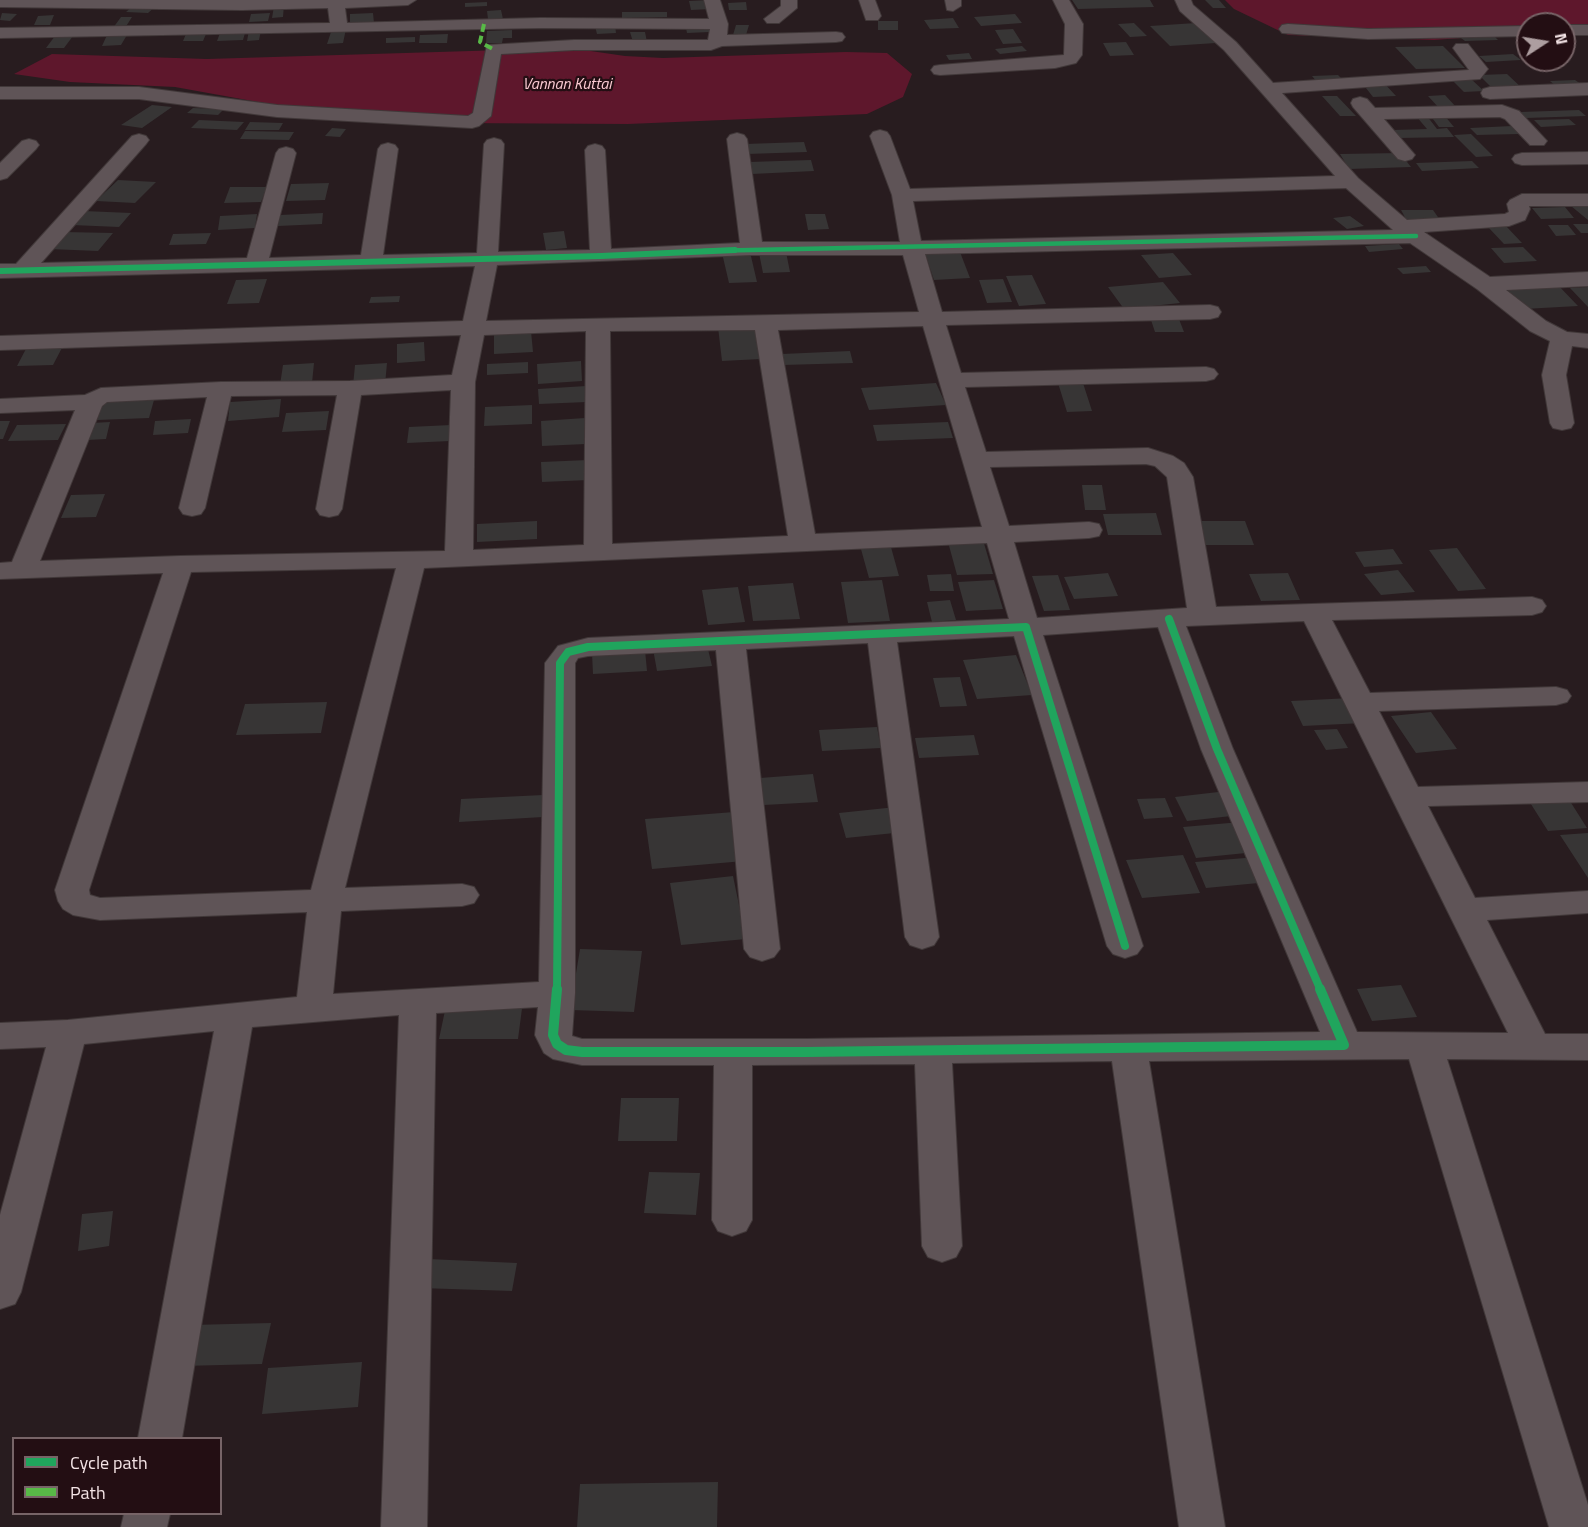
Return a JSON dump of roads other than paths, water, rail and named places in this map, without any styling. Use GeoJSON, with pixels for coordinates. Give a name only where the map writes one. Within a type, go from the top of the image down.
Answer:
{"type":"FeatureCollection","features":[{"type":"Feature","properties":{"kind":"street"},"geometry":{"type":"LineString","coordinates":[[0,2],[408,0]]}},
{"type":"Feature","properties":{"kind":"street"},"geometry":{"type":"LineString","coordinates":[[484,24],[480,42],[493,49],[574,45],[711,45],[718,32],[712,0]]}},
{"type":"Feature","properties":{"kind":"street"},"geometry":{"type":"LineString","coordinates":[[773,19],[789,8],[789,0]]}},
{"type":"Feature","properties":{"kind":"street"},"geometry":{"type":"LineString","coordinates":[[940,70],[1055,63],[1070,59],[1073,55],[1075,38],[1074,24],[1061,0]]}},
{"type":"Feature","properties":{"kind":"street"},"geometry":{"type":"LineString","coordinates":[[1183,0],[1186,7],[1230,46],[1351,182],[1409,232],[1485,284],[1538,326],[1562,338],[1588,341]]}},
{"type":"Feature","properties":{"kind":"street"},"geometry":{"type":"LineString","coordinates":[[334,2],[338,10],[339,28]]}},
{"type":"Feature","properties":{"kind":"street"},"geometry":{"type":"LineString","coordinates":[[0,33],[484,24],[836,37]]}},
{"type":"Feature","properties":{"kind":"street"},"geometry":{"type":"LineString","coordinates":[[1288,29],[1379,34],[1516,32]]}},
{"type":"Feature","properties":{"kind":"street"},"geometry":{"type":"LineString","coordinates":[[1267,89],[1474,75],[1479,69],[1462,48]]}},
{"type":"Feature","properties":{"kind":"street"},"geometry":{"type":"LineString","coordinates":[[0,93],[139,93],[277,111],[472,122],[482,116],[493,49]]}},
{"type":"Feature","properties":{"kind":"street"},"geometry":{"type":"LineString","coordinates":[[1344,84],[1405,155]]}},
{"type":"Feature","properties":{"kind":"street"},"geometry":{"type":"LineString","coordinates":[[1490,93],[1588,89]]}},
{"type":"Feature","properties":{"kind":"street"},"geometry":{"type":"LineString","coordinates":[[1369,114],[1502,111],[1512,115],[1537,141]]}},
{"type":"Feature","properties":{"kind":"street"},"geometry":{"type":"LineString","coordinates":[[880,136],[902,195],[912,248],[932,318],[1125,946]]}},
{"type":"Feature","properties":{"kind":"street"},"geometry":{"type":"LineString","coordinates":[[737,139],[752,249]]}},
{"type":"Feature","properties":{"kind":"street"},"geometry":{"type":"LineString","coordinates":[[23,270],[139,140]]}},
{"type":"Feature","properties":{"kind":"street"},"geometry":{"type":"LineString","coordinates":[[459,559],[463,382],[487,259],[494,144]]}},
{"type":"Feature","properties":{"kind":"street"},"geometry":{"type":"LineString","coordinates":[[0,174],[29,145]]}},
{"type":"Feature","properties":{"kind":"street"},"geometry":{"type":"LineString","coordinates":[[371,262],[388,149]]}},
{"type":"Feature","properties":{"kind":"street"},"geometry":{"type":"LineString","coordinates":[[595,150],[601,256]]}},
{"type":"Feature","properties":{"kind":"street"},"geometry":{"type":"LineString","coordinates":[[256,265],[286,153]]}},
{"type":"Feature","properties":{"kind":"street"},"geometry":{"type":"LineString","coordinates":[[1522,159],[1588,158]]}},
{"type":"Feature","properties":{"kind":"street"},"geometry":{"type":"LineString","coordinates":[[902,195],[1351,182]]}},
{"type":"Feature","properties":{"kind":"street"},"geometry":{"type":"LineString","coordinates":[[0,271],[601,256],[752,249],[912,248],[1409,232],[1509,220],[1518,216],[1520,209],[1517,204],[1522,200],[1588,200]]}},
{"type":"Feature","properties":{"kind":"street"},"geometry":{"type":"LineString","coordinates":[[1485,284],[1588,279]]}},
{"type":"Feature","properties":{"kind":"street"},"geometry":{"type":"LineString","coordinates":[[0,343],[598,324],[765,323],[1210,312]]}},
{"type":"Feature","properties":{"kind":"street"},"geometry":{"type":"LineString","coordinates":[[765,323],[803,543]]}},
{"type":"Feature","properties":{"kind":"street"},"geometry":{"type":"LineString","coordinates":[[598,324],[598,552]]}},
{"type":"Feature","properties":{"kind":"street"},"geometry":{"type":"LineString","coordinates":[[1562,338],[1554,375],[1562,423]]}},
{"type":"Feature","properties":{"kind":"street"},"geometry":{"type":"LineString","coordinates":[[951,380],[1206,374]]}},
{"type":"Feature","properties":{"kind":"street"},"geometry":{"type":"LineString","coordinates":[[463,382],[350,388],[221,389],[109,394],[96,397],[11,570],[180,564],[459,559],[1089,530]]}},
{"type":"Feature","properties":{"kind":"street"},"geometry":{"type":"LineString","coordinates":[[329,509],[350,388]]}},
{"type":"Feature","properties":{"kind":"street"},"geometry":{"type":"LineString","coordinates":[[192,508],[221,389]]}},
{"type":"Feature","properties":{"kind":"street"},"geometry":{"type":"LineString","coordinates":[[0,406],[92,402]]}},
{"type":"Feature","properties":{"kind":"street"},"geometry":{"type":"LineString","coordinates":[[975,460],[1148,456],[1164,461],[1175,468],[1180,477],[1203,616]]}},
{"type":"Feature","properties":{"kind":"street"},"geometry":{"type":"LineString","coordinates":[[314,1008],[325,901],[412,560]]}},
{"type":"Feature","properties":{"kind":"street"},"geometry":{"type":"LineString","coordinates":[[180,564],[72,890],[75,901],[85,907],[100,909],[462,895]]}},
{"type":"Feature","properties":{"kind":"street"},"geometry":{"type":"LineString","coordinates":[[1532,606],[1203,616],[1026,627],[588,647],[568,652],[560,663],[556,993],[553,1035],[557,1044],[566,1050],[582,1052],[933,1050],[1128,1046],[1588,1047]]}},
{"type":"Feature","properties":{"kind":"street"},"geometry":{"type":"LineString","coordinates":[[1314,612],[1533,1047]]}},
{"type":"Feature","properties":{"kind":"street"},"geometry":{"type":"LineString","coordinates":[[1169,619],[1217,749],[1344,1045]]}},
{"type":"Feature","properties":{"kind":"street"},"geometry":{"type":"LineString","coordinates":[[881,633],[922,937]]}},
{"type":"Feature","properties":{"kind":"street"},"geometry":{"type":"LineString","coordinates":[[730,640],[762,949]]}},
{"type":"Feature","properties":{"kind":"street"},"geometry":{"type":"LineString","coordinates":[[1360,702],[1556,696]]}},
{"type":"Feature","properties":{"kind":"street"},"geometry":{"type":"LineString","coordinates":[[1408,797],[1588,792]]}},
{"type":"Feature","properties":{"kind":"street"},"geometry":{"type":"LineString","coordinates":[[1464,910],[1588,902]]}},
{"type":"Feature","properties":{"kind":"street"},"geometry":{"type":"LineString","coordinates":[[0,1036],[68,1033],[236,1018],[314,1008],[556,993]]}},
{"type":"Feature","properties":{"kind":"street"},"geometry":{"type":"LineString","coordinates":[[404,1527],[418,1000]]}},
{"type":"Feature","properties":{"kind":"street"},"geometry":{"type":"LineString","coordinates":[[160,1437],[236,1018]]}},
{"type":"Feature","properties":{"kind":"street"},"geometry":{"type":"LineString","coordinates":[[0,1292],[68,1033]]}},
{"type":"Feature","properties":{"kind":"street"},"geometry":{"type":"LineString","coordinates":[[1128,1046],[1202,1527]]}},
{"type":"Feature","properties":{"kind":"street"},"geometry":{"type":"LineString","coordinates":[[1424,1046],[1572,1527]]}},
{"type":"Feature","properties":{"kind":"street"},"geometry":{"type":"LineString","coordinates":[[933,1050],[942,1246]]}},
{"type":"Feature","properties":{"kind":"street"},"geometry":{"type":"LineString","coordinates":[[732,1220],[733,1052]]}},
{"type":"Feature","properties":{"kind":"water"},"geometry":{"type":"Polygon","coordinates":[[[1225,0],[1588,0],[1588,28],[1576,29],[1576,12],[1516,12],[1516,34],[1434,40],[1288,35],[1234,9],[1225,0]]]}},
{"type":"Feature","properties":{"kind":"water","name":"Vannan Kuttai"},"geometry":{"type":"Polygon","coordinates":[[[570,48],[625,56],[663,58],[846,52],[887,53],[912,74],[903,97],[867,114],[628,124],[452,123],[341,117],[175,87],[70,82],[14,74],[52,54],[207,59],[570,48]]]}}]}
